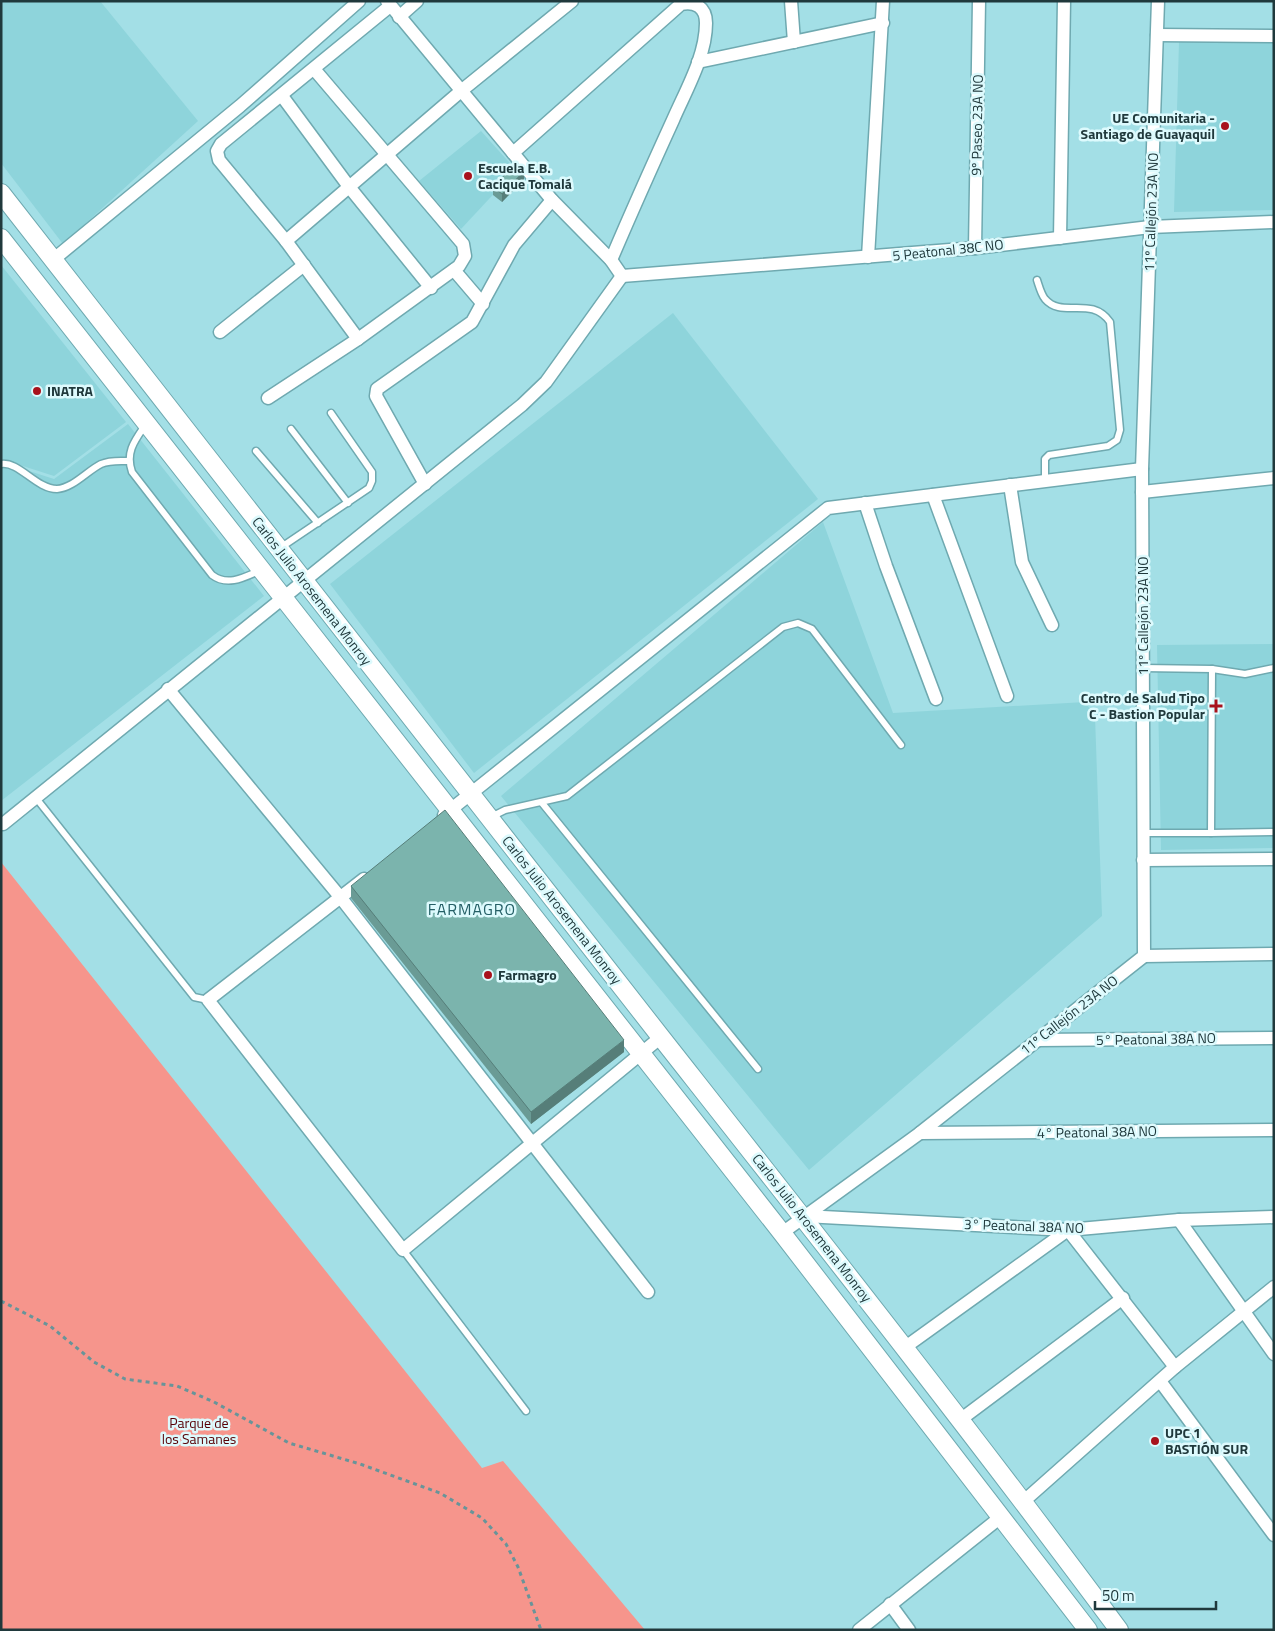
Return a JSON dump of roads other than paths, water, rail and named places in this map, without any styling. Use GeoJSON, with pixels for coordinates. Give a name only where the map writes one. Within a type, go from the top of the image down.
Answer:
{"type":"FeatureCollection","features":[{"type":"Feature","properties":{"kind":"main road","name":"Carlos Julio Arosemena Monroy"},"geometry":{"type":"LineString","coordinates":[[1,192],[661,1037],[804,1216],[1024,1501],[1119,1630]]}},
{"type":"Feature","properties":{"kind":"main road","name":"Carlos Julio Arosemena Monroy"},"geometry":{"type":"LineString","coordinates":[[1,238],[782,1233],[1088,1630]]}},
{"type":"Feature","properties":{"kind":"street"},"geometry":{"type":"LineString","coordinates":[[54,260],[240,106],[359,1]]}},
{"type":"Feature","properties":{"kind":"street"},"geometry":{"type":"LineString","coordinates":[[399,17],[417,1]]}},
{"type":"Feature","properties":{"kind":"street"},"geometry":{"type":"LineString","coordinates":[[286,241],[461,91],[572,1]]}},
{"type":"Feature","properties":{"kind":"street"},"geometry":{"type":"LineString","coordinates":[[791,1],[794,42]]}},
{"type":"Feature","properties":{"kind":"street"},"geometry":{"type":"LineString","coordinates":[[868,257],[884,23],[883,1]]}},
{"type":"Feature","properties":{"kind":"street","name":"9º Paseo 23A NO"},"geometry":{"type":"LineString","coordinates":[[975,248],[978,1]]}},
{"type":"Feature","properties":{"kind":"street"},"geometry":{"type":"LineString","coordinates":[[1060,238],[1064,1]]}},
{"type":"Feature","properties":{"kind":"street","name":"11º Callejón 23A NO"},"geometry":{"type":"LineString","coordinates":[[782,1233],[920,1134],[1144,956],[1142,469],[1158,1]]}},
{"type":"Feature","properties":{"kind":"street"},"geometry":{"type":"LineString","coordinates":[[513,153],[681,4],[690,2],[698,5],[705,13],[706,23],[698,62],[611,260]]}},
{"type":"Feature","properties":{"kind":"street"},"geometry":{"type":"LineString","coordinates":[[3,824],[522,405],[546,382],[622,276],[611,260],[552,200],[388,3],[314,69],[221,144],[217,151],[219,160],[286,241],[358,339]]}},
{"type":"Feature","properties":{"kind":"street"},"geometry":{"type":"LineString","coordinates":[[698,62],[884,23]]}},
{"type":"Feature","properties":{"kind":"street"},"geometry":{"type":"LineString","coordinates":[[1157,35],[1274,36]]}},
{"type":"Feature","properties":{"kind":"street"},"geometry":{"type":"LineString","coordinates":[[268,398],[431,288],[454,270],[465,256],[464,244],[314,69]]}},
{"type":"Feature","properties":{"kind":"street"},"geometry":{"type":"LineString","coordinates":[[282,96],[350,188],[431,288]]}},
{"type":"Feature","properties":{"kind":"street"},"geometry":{"type":"LineString","coordinates":[[425,484],[375,393],[379,387],[472,322],[514,245],[552,200]]}},
{"type":"Feature","properties":{"kind":"street","name":"5 Peatonal 38C NO"},"geometry":{"type":"LineString","coordinates":[[622,276],[975,248],[1150,227],[1274,222]]}},
{"type":"Feature","properties":{"kind":"street"},"geometry":{"type":"LineString","coordinates":[[220,332],[304,265]]}},
{"type":"Feature","properties":{"kind":"street"},"geometry":{"type":"LineString","coordinates":[[454,270],[483,304]]}},
{"type":"Feature","properties":{"kind":"street"},"geometry":{"type":"LineString","coordinates":[[435,823],[826,509],[1142,469]]}},
{"type":"Feature","properties":{"kind":"street"},"geometry":{"type":"LineString","coordinates":[[1142,492],[1274,478]]}},
{"type":"Feature","properties":{"kind":"street"},"geometry":{"type":"LineString","coordinates":[[1010,485],[1022,562],[1052,624]]}},
{"type":"Feature","properties":{"kind":"street"},"geometry":{"type":"LineString","coordinates":[[933,495],[1007,696]]}},
{"type":"Feature","properties":{"kind":"street"},"geometry":{"type":"LineString","coordinates":[[865,503],[886,566],[936,698]]}},
{"type":"Feature","properties":{"kind":"street"},"geometry":{"type":"LineString","coordinates":[[168,689],[341,898],[648,1292]]}},
{"type":"Feature","properties":{"kind":"street"},"geometry":{"type":"LineString","coordinates":[[1143,860],[1274,859]]}},
{"type":"Feature","properties":{"kind":"street"},"geometry":{"type":"LineString","coordinates":[[377,869],[208,1000],[403,1250],[531,1142],[661,1037]]}},
{"type":"Feature","properties":{"kind":"street"},"geometry":{"type":"LineString","coordinates":[[1144,956],[1274,954]]}},
{"type":"Feature","properties":{"kind":"street","name":"5° Peatonal 38A NO"},"geometry":{"type":"LineString","coordinates":[[1038,1040],[1274,1038]]}},
{"type":"Feature","properties":{"kind":"street","name":"4° Peatonal 38A NO"},"geometry":{"type":"LineString","coordinates":[[920,1134],[1274,1130]]}},
{"type":"Feature","properties":{"kind":"street","name":"3° Peatonal 38A NO"},"geometry":{"type":"LineString","coordinates":[[804,1216],[1068,1230],[1179,1220],[1274,1217]]}},
{"type":"Feature","properties":{"kind":"street"},"geometry":{"type":"LineString","coordinates":[[1179,1220],[1242,1312],[1274,1354]]}},
{"type":"Feature","properties":{"kind":"street"},"geometry":{"type":"LineString","coordinates":[[904,1348],[1068,1230],[1175,1367]]}},
{"type":"Feature","properties":{"kind":"street"},"geometry":{"type":"LineString","coordinates":[[1024,1501],[1175,1367],[1274,1287]]}},
{"type":"Feature","properties":{"kind":"street"},"geometry":{"type":"LineString","coordinates":[[960,1420],[1123,1298]]}},
{"type":"Feature","properties":{"kind":"street"},"geometry":{"type":"LineString","coordinates":[[1160,1381],[1274,1535]]}},
{"type":"Feature","properties":{"kind":"street"},"geometry":{"type":"LineString","coordinates":[[859,1630],[1002,1516]]}},
{"type":"Feature","properties":{"kind":"street"},"geometry":{"type":"LineString","coordinates":[[890,1604],[909,1630]]}},
{"type":"Feature","properties":{"kind":"lane"},"geometry":{"type":"LineString","coordinates":[[1037,280],[1045,298],[1051,304],[1060,307],[1091,308],[1103,312],[1110,322],[1120,430],[1117,440],[1108,446],[1048,456],[1045,459],[1045,481]]}},
{"type":"Feature","properties":{"kind":"lane"},"geometry":{"type":"LineString","coordinates":[[280,548],[369,488],[372,481],[372,472],[331,413]]}},
{"type":"Feature","properties":{"kind":"lane"},"geometry":{"type":"LineString","coordinates":[[147,423],[130,451],[128,461],[132,472],[212,575],[220,581],[230,582],[262,570]]}},
{"type":"Feature","properties":{"kind":"lane"},"geometry":{"type":"LineString","coordinates":[[291,430],[348,503]]}},
{"type":"Feature","properties":{"kind":"lane"},"geometry":{"type":"LineString","coordinates":[[256,451],[318,523]]}},
{"type":"Feature","properties":{"kind":"lane"},"geometry":{"type":"LineString","coordinates":[[1,464],[14,466],[48,488],[59,489],[102,464],[113,461],[128,461]]}},
{"type":"Feature","properties":{"kind":"lane"},"geometry":{"type":"LineString","coordinates":[[490,818],[506,810],[567,796],[783,627],[798,623],[812,629],[901,745]]}},
{"type":"Feature","properties":{"kind":"lane"},"geometry":{"type":"LineString","coordinates":[[1143,668],[1212,669],[1244,674],[1274,668]]}},
{"type":"Feature","properties":{"kind":"lane"},"geometry":{"type":"LineString","coordinates":[[1212,669],[1212,833]]}},
{"type":"Feature","properties":{"kind":"lane"},"geometry":{"type":"LineString","coordinates":[[36,798],[194,997],[208,1000]]}},
{"type":"Feature","properties":{"kind":"lane"},"geometry":{"type":"LineString","coordinates":[[542,803],[758,1070]]}},
{"type":"Feature","properties":{"kind":"lane"},"geometry":{"type":"LineString","coordinates":[[1143,833],[1274,832]]}},
{"type":"Feature","properties":{"kind":"lane"},"geometry":{"type":"LineString","coordinates":[[403,1250],[526,1411]]}},
{"type":"Feature","properties":{"kind":"place","name":"UE Comunitaria - Santiago de Guayaquil"},"geometry":{"type":"Point","coordinates":[1225,126]}},
{"type":"Feature","properties":{"kind":"place","name":"Escuela E.B. Cacique Tomalá"},"geometry":{"type":"Point","coordinates":[468,176]}},
{"type":"Feature","properties":{"kind":"place","name":"INATRA"},"geometry":{"type":"Point","coordinates":[37,391]}},
{"type":"Feature","properties":{"kind":"place","name":"Centro de Salud Tipo C - Bastion Popular"},"geometry":{"type":"Point","coordinates":[1216,706]}},
{"type":"Feature","properties":{"kind":"place","name":"Farmagro"},"geometry":{"type":"Point","coordinates":[488,975]}},
{"type":"Feature","properties":{"kind":"place","name":"UPC 1 BASTIÓN SUR"},"geometry":{"type":"Point","coordinates":[1155,1441]}},
{"type":"Feature","properties":{"kind":"district","name":"FARMAGRO"},"geometry":{"type":"Point","coordinates":[472,909]}},
{"type":"Feature","properties":{"kind":"park label","name":"Parque de los Samanes"},"geometry":{"type":"Point","coordinates":[199,1432]}}]}
